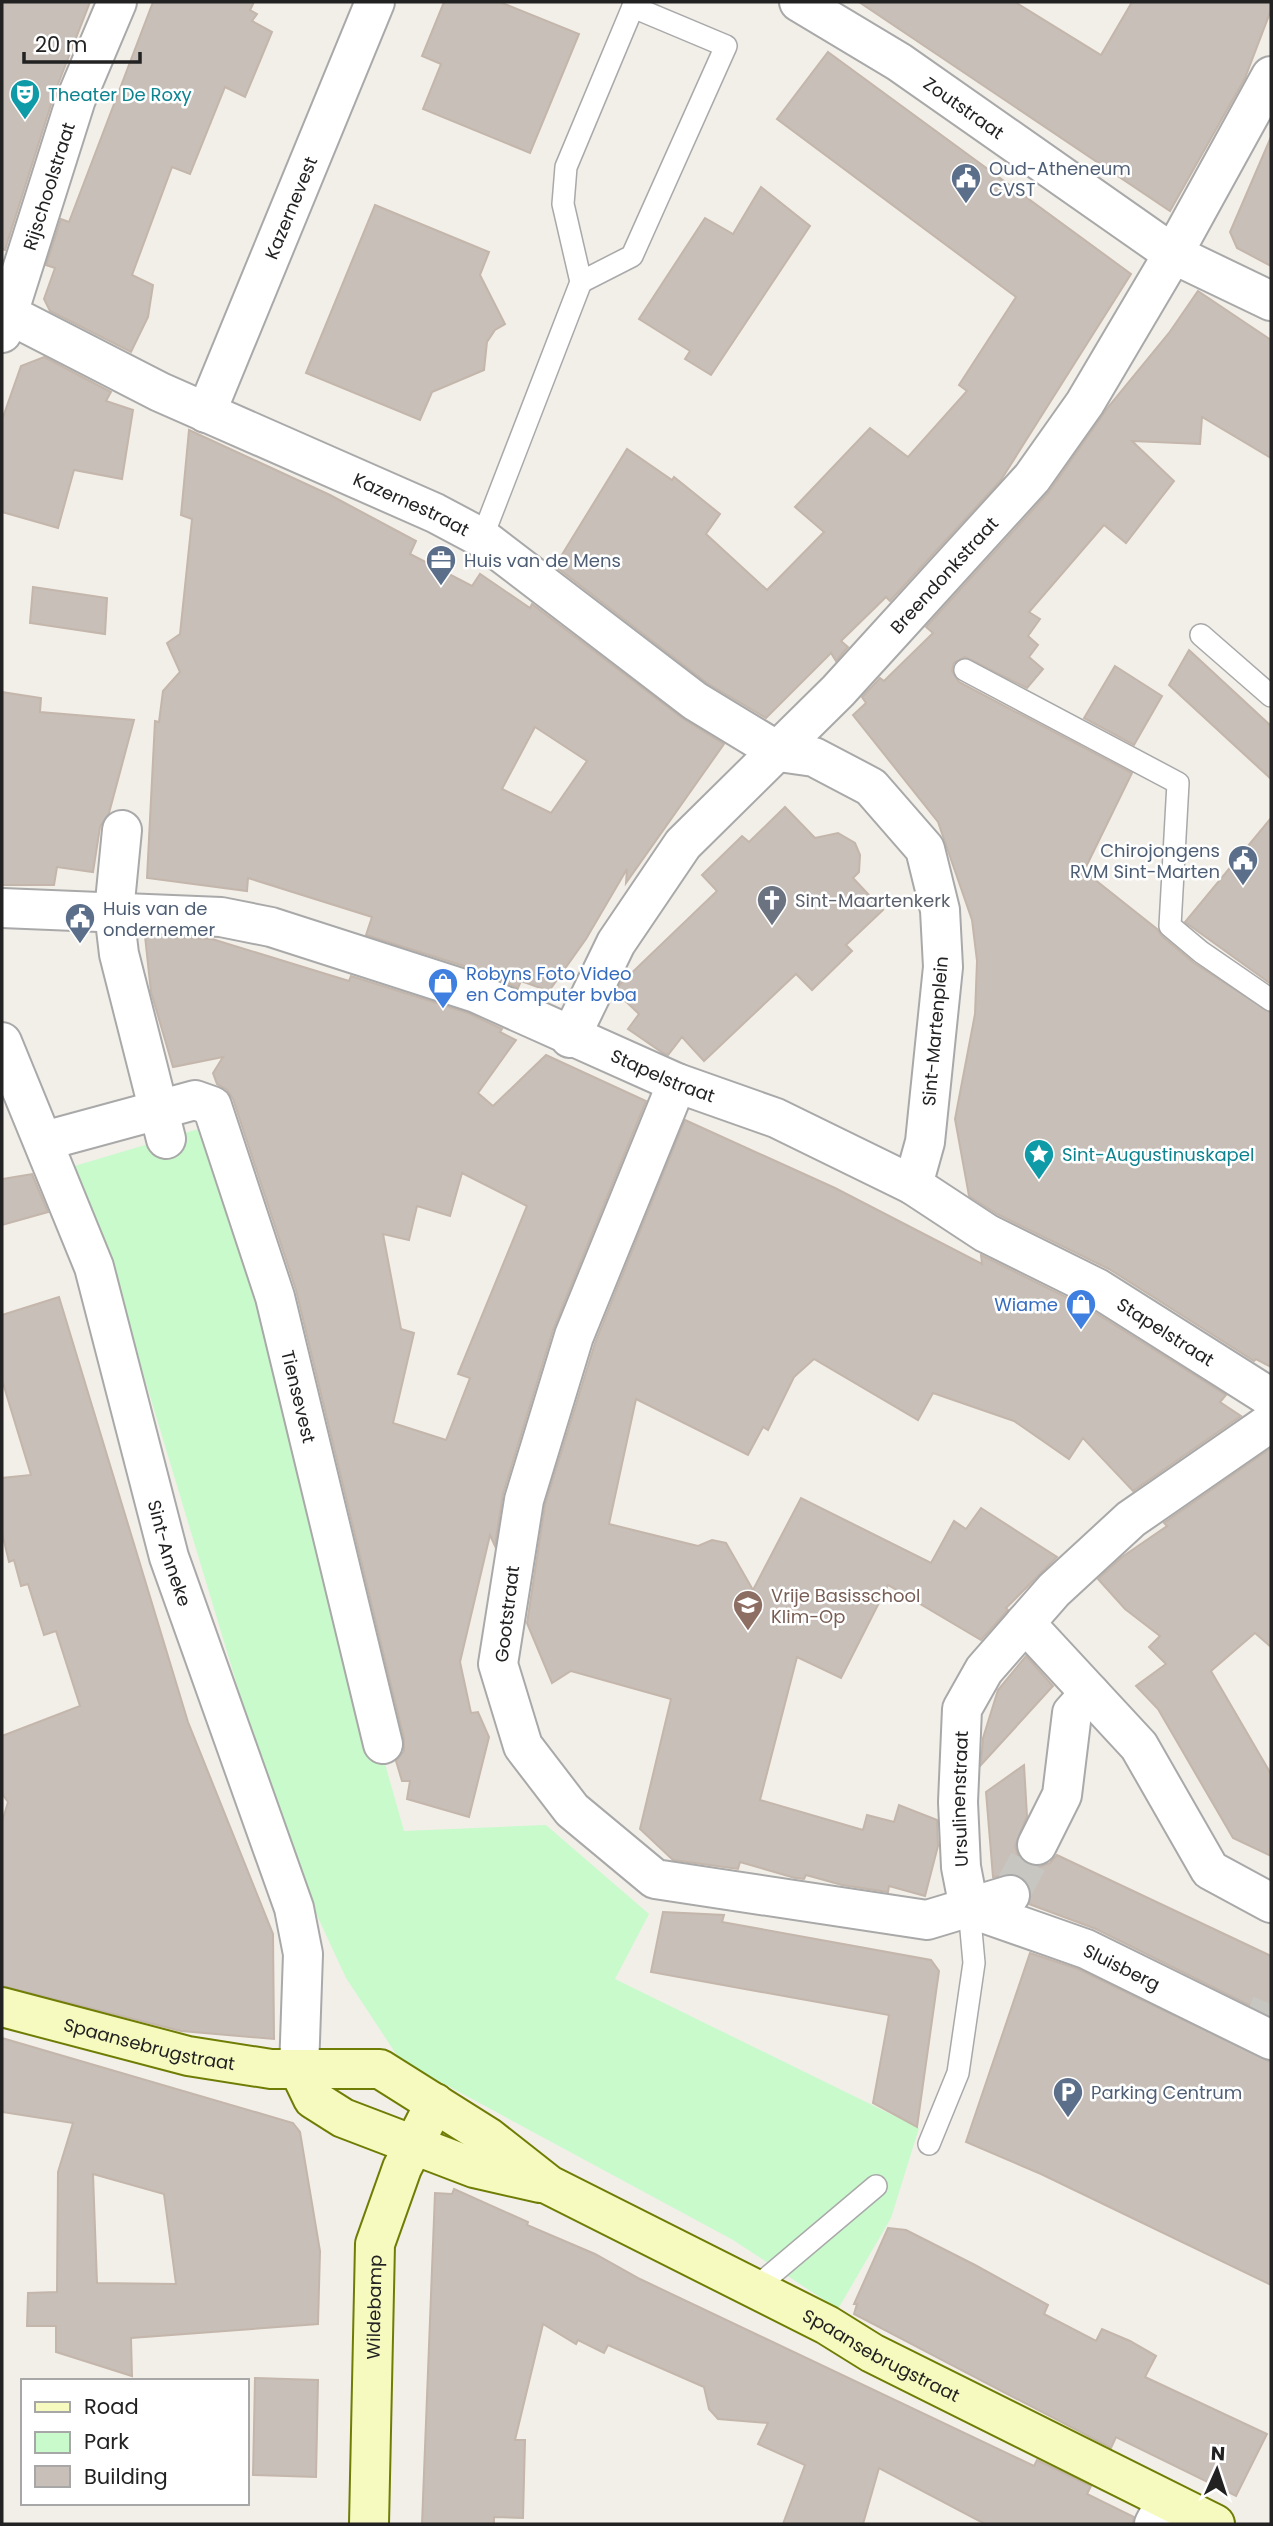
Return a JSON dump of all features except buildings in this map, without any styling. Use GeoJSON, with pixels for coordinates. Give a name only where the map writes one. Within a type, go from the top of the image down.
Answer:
{"type":"FeatureCollection","features":[{"type":"Feature","properties":{"kind":"street","name":"Rijschoolstraat"},"geometry":{"type":"LineString","coordinates":[[5,324],[76,99],[117,2]]}},
{"type":"Feature","properties":{"kind":"street","name":"Kazernevest"},"geometry":{"type":"LineString","coordinates":[[206,413],[375,2]]}},
{"type":"Feature","properties":{"kind":"street","name":"Zoutstraat"},"geometry":{"type":"LineString","coordinates":[[799,2],[899,62],[1173,254],[1271,301]]}},
{"type":"Feature","properties":{"kind":"street","name":"Breendonkstraat"},"geometry":{"type":"LineString","coordinates":[[570,1038],[616,943],[683,844],[779,752],[1032,478],[1085,403],[1173,254],[1271,76]]}},
{"type":"Feature","properties":{"kind":"street","name":"Kazernestraat"},"geometry":{"type":"LineString","coordinates":[[5,324],[435,513],[482,538],[695,701],[779,752]]}},
{"type":"Feature","properties":{"kind":"street","name":"Sint-Martenplein"},"geometry":{"type":"LineString","coordinates":[[779,752],[814,757],[872,787],[925,849],[940,910],[943,967],[925,1142],[913,1185]]}},
{"type":"Feature","properties":{"kind":"street"},"geometry":{"type":"LineString","coordinates":[[122,830],[114,912],[119,954],[162,1125]]}},
{"type":"Feature","properties":{"kind":"street","name":"Stapelstraat"},"geometry":{"type":"LineString","coordinates":[[2,908],[222,917],[271,927],[476,993],[570,1038],[677,1083],[776,1118],[913,1185],[986,1233],[1097,1288],[1271,1398]]}},
{"type":"Feature","properties":{"kind":"street","name":"Sint-Anneke"},"geometry":{"type":"LineString","coordinates":[[2,1042],[94,1267],[170,1557],[294,1908],[303,1954],[299,2070]]}},
{"type":"Feature","properties":{"kind":"street","name":"Gootstraat"},"geometry":{"type":"LineString","coordinates":[[677,1083],[574,1336],[524,1500],[498,1664],[523,1746],[572,1810],[655,1878],[927,1920],[970,1908]]}},
{"type":"Feature","properties":{"kind":"street","name":"Tiensevest"},"geometry":{"type":"LineString","coordinates":[[44,1141],[162,1125],[195,1100],[212,1106],[275,1297],[383,1744]]}},
{"type":"Feature","properties":{"kind":"street","name":"Ursulinenstraat"},"geometry":{"type":"LineString","coordinates":[[970,1908],[961,1867],[958,1802],[962,1709],[984,1670],[1054,1590],[1131,1519],[1271,1422]]}},
{"type":"Feature","properties":{"kind":"street"},"geometry":{"type":"LineString","coordinates":[[1025,1623],[1139,1746],[1210,1870],[1271,1903]]}},
{"type":"Feature","properties":{"kind":"street"},"geometry":{"type":"LineString","coordinates":[[1037,1845],[1062,1795],[1072,1713],[1090,1693]]}},
{"type":"Feature","properties":{"kind":"street"},"geometry":{"type":"LineString","coordinates":[[970,1908],[1010,1895]]}},
{"type":"Feature","properties":{"kind":"street","name":"Sluisberg"},"geometry":{"type":"LineString","coordinates":[[970,1908],[1086,1949],[1266,2030]]}},
{"type":"Feature","properties":{"kind":"street","name":"Spaansebrugstraat"},"geometry":{"type":"LineString","coordinates":[[2,2007],[188,2056],[299,2070],[380,2070],[488,2137],[549,2185],[827,2326],[1160,2512],[1215,2524]]}},
{"type":"Feature","properties":{"kind":"street","name":"Spaansebrugstraat"},"geometry":{"type":"LineString","coordinates":[[299,2070],[313,2099],[343,2118],[474,2168],[549,2185]]}},
{"type":"Feature","properties":{"kind":"street","name":"Wildebamp"},"geometry":{"type":"LineString","coordinates":[[369,2524],[375,2244],[390,2197],[435,2103]]}},
{"type":"Feature","properties":{"kind":"lane"},"geometry":{"type":"LineString","coordinates":[[482,538],[581,282],[563,204],[566,167],[634,4],[726,46],[632,257],[581,282]]}},
{"type":"Feature","properties":{"kind":"lane"},"geometry":{"type":"LineString","coordinates":[[1201,635],[1271,696]]}},
{"type":"Feature","properties":{"kind":"lane"},"geometry":{"type":"LineString","coordinates":[[965,670],[1178,783],[1170,926],[1200,952],[1271,1000]]}},
{"type":"Feature","properties":{"kind":"lane"},"geometry":{"type":"LineString","coordinates":[[929,2144],[958,2073],[974,1963],[970,1908]]}},
{"type":"Feature","properties":{"kind":"lane"},"geometry":{"type":"LineString","coordinates":[[754,2289],[876,2186]]}},
{"type":"Feature","properties":{"kind":"green space"},"geometry":{"type":"Polygon","coordinates":[[[205,1127],[404,1831],[546,1825],[649,1914],[615,1979],[919,2128],[891,2218],[838,2309],[733,2240],[400,2060],[346,1978],[287,1851],[128,1323],[68,1168],[205,1127]]]}},
{"type":"Feature","properties":{"kind":"tunnel"},"geometry":{"type":"LineString","coordinates":[[1010,1895],[1037,1845]]}},
{"type":"Feature","properties":{"kind":"tunnel"},"geometry":{"type":"LineString","coordinates":[[1266,2016],[1271,2004]]}},
{"type":"Feature","properties":{"kind":"place","name":"Theater De Roxy"},"geometry":{"type":"Point","coordinates":[25,121]}},
{"type":"Feature","properties":{"kind":"place","name":"Oud-Atheneum CVST"},"geometry":{"type":"Point","coordinates":[966,205]}},
{"type":"Feature","properties":{"kind":"place","name":"Huis van de Mens"},"geometry":{"type":"Point","coordinates":[441,587]}},
{"type":"Feature","properties":{"kind":"place","name":"Chirojongens RVM Sint-Marten"},"geometry":{"type":"Point","coordinates":[1243,887]}},
{"type":"Feature","properties":{"kind":"place","name":"Sint-Maartenkerk"},"geometry":{"type":"Point","coordinates":[772,927]}},
{"type":"Feature","properties":{"kind":"place","name":"Huis van de ondernemer"},"geometry":{"type":"Point","coordinates":[80,945]}},
{"type":"Feature","properties":{"kind":"place","name":"Robyns Foto Video en Computer bvba"},"geometry":{"type":"Point","coordinates":[443,1010]}},
{"type":"Feature","properties":{"kind":"place","name":"Sint-Augustinuskapel"},"geometry":{"type":"Point","coordinates":[1039,1181]}},
{"type":"Feature","properties":{"kind":"place","name":"Wiame"},"geometry":{"type":"Point","coordinates":[1081,1331]}},
{"type":"Feature","properties":{"kind":"place","name":"Vrije Basisschool Klim-Op"},"geometry":{"type":"Point","coordinates":[748,1632]}},
{"type":"Feature","properties":{"kind":"place","name":"Parking Centrum"},"geometry":{"type":"Point","coordinates":[1068,2119]}}]}
